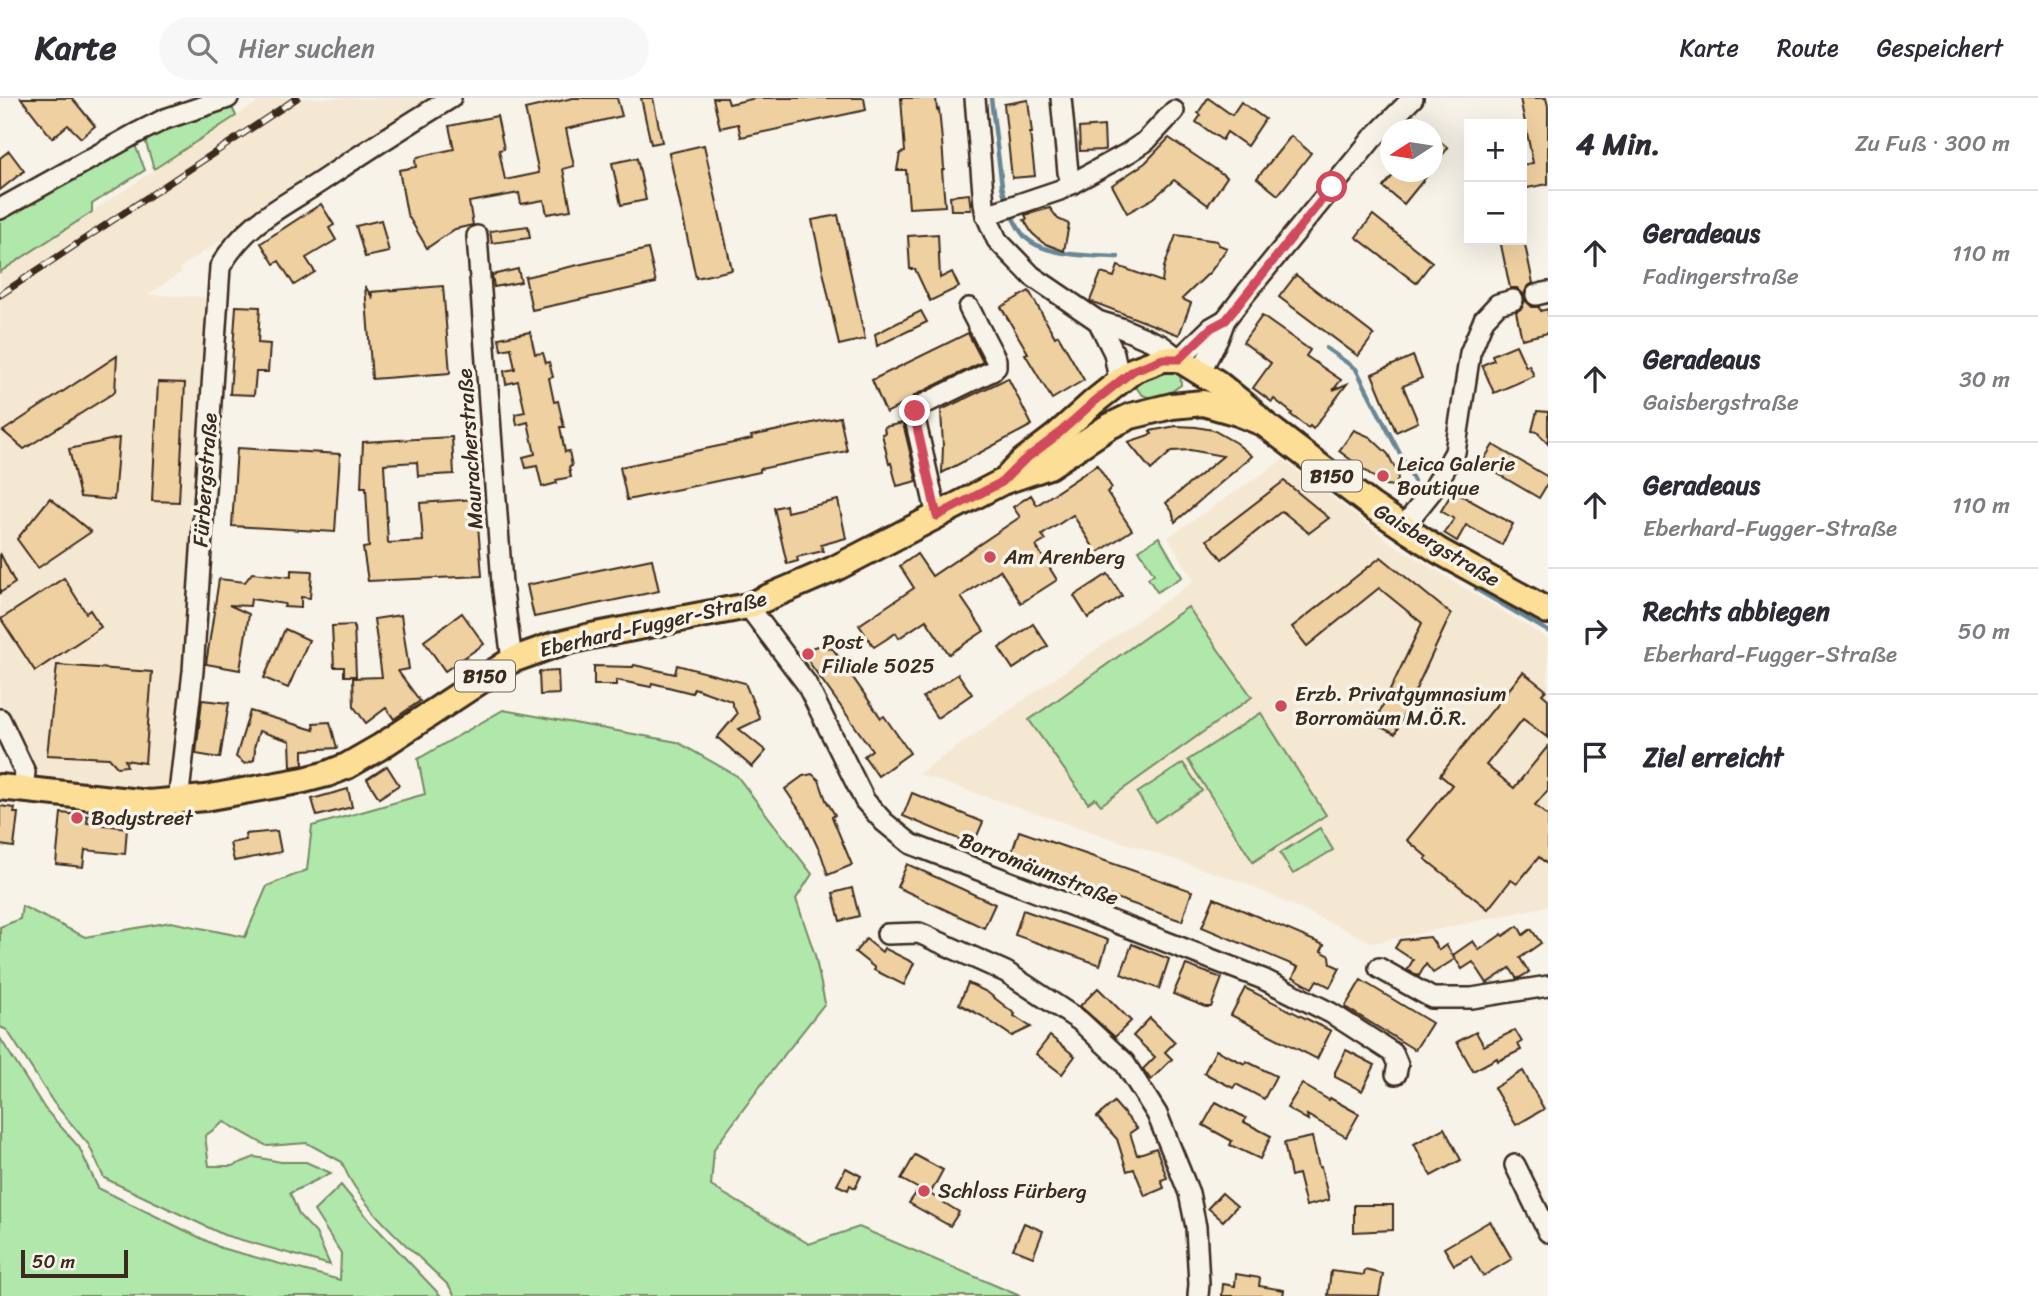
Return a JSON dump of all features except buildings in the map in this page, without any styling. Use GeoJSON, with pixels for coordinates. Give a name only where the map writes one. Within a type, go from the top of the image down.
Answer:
{"type":"FeatureCollection","features":[{"type":"Feature","properties":{"kind":"main road","name":"B150"},"geometry":{"type":"LineString","coordinates":[[1119,380],[1146,364],[1163,359],[1179,359]]}},
{"type":"Feature","properties":{"kind":"main road","name":"Gaisbergstraße"},"geometry":{"type":"LineString","coordinates":[[1179,359],[1247,407],[1263,423],[1372,506],[1439,551],[1548,611]]}},
{"type":"Feature","properties":{"kind":"main road"},"geometry":{"type":"LineString","coordinates":[[1119,380],[1140,407],[1180,391],[1200,372]]}},
{"type":"Feature","properties":{"kind":"main road","name":"Eberhard-Fugger-Straße"},"geometry":{"type":"LineString","coordinates":[[1002,482],[1119,380]]}},
{"type":"Feature","properties":{"kind":"main road","name":"Gaisbergstraße"},"geometry":{"type":"LineString","coordinates":[[1140,407],[1203,403],[1263,423]]}},
{"type":"Feature","properties":{"kind":"main road","name":"Eberhard-Fugger-Straße"},"geometry":{"type":"LineString","coordinates":[[178,802],[304,780],[347,766],[414,726],[478,680],[512,660],[554,645],[748,606],[834,569],[1002,482],[1049,466],[1108,427],[1131,416],[1140,407]]}},
{"type":"Feature","properties":{"kind":"main road","name":"B150"},"geometry":{"type":"LineString","coordinates":[[12,789],[137,802],[178,802]]}},
{"type":"Feature","properties":{"kind":"street"},"geometry":{"type":"LineString","coordinates":[[0,209],[193,103],[228,98]]}},
{"type":"Feature","properties":{"kind":"street","name":"Fürbergstraße"},"geometry":{"type":"LineString","coordinates":[[178,802],[193,671],[220,267],[237,241],[256,223],[451,98]]}},
{"type":"Feature","properties":{"kind":"street","name":"Gaisbergstraße"},"geometry":{"type":"LineString","coordinates":[[975,98],[986,215],[997,240],[1032,276],[1098,321],[1161,345],[1179,359]]}},
{"type":"Feature","properties":{"kind":"street"},"geometry":{"type":"LineString","coordinates":[[1061,98],[1068,172],[1072,184]]}},
{"type":"Feature","properties":{"kind":"street"},"geometry":{"type":"LineString","coordinates":[[1200,372],[1226,320],[1364,149],[1413,98]]}},
{"type":"Feature","properties":{"kind":"street"},"geometry":{"type":"LineString","coordinates":[[986,215],[1072,184],[1146,141],[1174,111]]}},
{"type":"Feature","properties":{"kind":"street","name":"Mauracherstraße"},"geometry":{"type":"LineString","coordinates":[[477,236],[502,584],[512,660]]}},
{"type":"Feature","properties":{"kind":"street"},"geometry":{"type":"LineString","coordinates":[[1403,527],[1433,491],[1455,452],[1469,353],[1484,319],[1498,304],[1513,300]]}},
{"type":"Feature","properties":{"kind":"street"},"geometry":{"type":"LineString","coordinates":[[937,516],[915,411],[996,367],[996,360],[969,308]]}},
{"type":"Feature","properties":{"kind":"street"},"geometry":{"type":"LineString","coordinates":[[1179,359],[1211,328],[1226,320]]}},
{"type":"Feature","properties":{"kind":"street","name":"Gaisbergstraße"},"geometry":{"type":"LineString","coordinates":[[1098,321],[1114,353],[1119,380]]}},
{"type":"Feature","properties":{"kind":"street","name":"Borromäumstraße"},"geometry":{"type":"LineString","coordinates":[[748,606],[806,683],[865,801],[884,822],[911,844],[1263,979],[1331,1013],[1393,1053],[1398,1065],[1396,1074]]}},
{"type":"Feature","properties":{"kind":"street"},"geometry":{"type":"LineString","coordinates":[[0,719],[25,772],[12,789]]}},
{"type":"Feature","properties":{"kind":"street"},"geometry":{"type":"LineString","coordinates":[[887,934],[919,933],[1006,972],[1080,1021],[1124,1062],[1157,1114],[1189,1193],[1196,1227],[1198,1296]]}},
{"type":"Feature","properties":{"kind":"street"},"geometry":{"type":"LineString","coordinates":[[1379,968],[1432,998],[1472,998],[1548,986]]}},
{"type":"Feature","properties":{"kind":"street"},"geometry":{"type":"LineString","coordinates":[[1515,1165],[1548,1232]]}},
{"type":"Feature","properties":{"kind":"shaded area"},"geometry":{"type":"Polygon","coordinates":[[[264,98],[436,98],[180,268],[182,272],[148,295],[208,297],[187,658],[175,795],[34,779],[0,709],[0,272],[264,98]]]}},
{"type":"Feature","properties":{"kind":"shaded area","name":"Erzb. Privatgymnasium Borromäum M.Ö.R."},"geometry":{"type":"Polygon","coordinates":[[[1283,460],[1393,544],[1548,639],[1548,906],[1374,943],[1242,882],[918,774],[1194,581],[1168,537],[1283,460]]]}},
{"type":"Feature","properties":{"kind":"green space"},"geometry":{"type":"Polygon","coordinates":[[[231,105],[236,116],[154,169],[145,140],[191,118],[231,105]]]}},
{"type":"Feature","properties":{"kind":"green space"},"geometry":{"type":"Polygon","coordinates":[[[135,145],[145,170],[92,204],[92,212],[0,272],[0,218],[135,145]]]}},
{"type":"Feature","properties":{"kind":"green space"},"geometry":{"type":"Polygon","coordinates":[[[1180,369],[1181,385],[1162,396],[1143,395],[1135,383],[1140,373],[1180,369]]]}},
{"type":"Feature","properties":{"kind":"green space"},"geometry":{"type":"Polygon","coordinates":[[[1159,537],[1182,577],[1157,592],[1148,578],[1154,574],[1139,550],[1159,537]]]}},
{"type":"Feature","properties":{"kind":"green space"},"geometry":{"type":"Polygon","coordinates":[[[1188,607],[1252,697],[1101,805],[1095,798],[1088,803],[1029,720],[1188,607]]]}},
{"type":"Feature","properties":{"kind":"green space"},"geometry":{"type":"Polygon","coordinates":[[[503,710],[677,742],[737,776],[812,874],[796,899],[815,955],[825,1003],[714,1149],[711,1186],[809,1244],[859,1227],[1020,1296],[455,1296],[449,1286],[374,1212],[350,1179],[342,1162],[307,1143],[267,1146],[224,1122],[205,1136],[209,1166],[232,1166],[255,1157],[281,1162],[306,1162],[331,1173],[290,1193],[299,1215],[316,1233],[330,1265],[224,1235],[104,1178],[89,1145],[53,1102],[7,1030],[0,1027],[0,927],[20,919],[22,906],[85,937],[171,922],[245,937],[267,886],[307,870],[312,826],[425,794],[418,759],[503,710]]]}},
{"type":"Feature","properties":{"kind":"green space"},"geometry":{"type":"Polygon","coordinates":[[[1261,713],[1326,815],[1253,862],[1188,760],[1261,713]]]}},
{"type":"Feature","properties":{"kind":"green space"},"geometry":{"type":"Polygon","coordinates":[[[1183,763],[1202,791],[1155,822],[1137,793],[1183,763]]]}},
{"type":"Feature","properties":{"kind":"green space"},"geometry":{"type":"Polygon","coordinates":[[[1320,828],[1333,850],[1293,874],[1280,853],[1320,828]]]}},
{"type":"Feature","properties":{"kind":"green space"},"geometry":{"type":"Polygon","coordinates":[[[0,1038],[45,1109],[79,1147],[98,1188],[221,1248],[340,1280],[341,1253],[314,1211],[341,1185],[371,1222],[441,1296],[0,1296],[0,1038]]]}},
{"type":"Feature","properties":{"kind":"waterway"},"geometry":{"type":"LineString","coordinates":[[991,98],[1006,201]]}},
{"type":"Feature","properties":{"kind":"waterway"},"geometry":{"type":"LineString","coordinates":[[1011,214],[1026,238],[1035,244],[1057,252],[1118,257]]}},
{"type":"Feature","properties":{"kind":"waterway"},"geometry":{"type":"LineString","coordinates":[[1326,348],[1356,369],[1414,481]]}},
{"type":"Feature","properties":{"kind":"waterway"},"geometry":{"type":"LineString","coordinates":[[1476,589],[1548,631]]}},
{"type":"Feature","properties":{"kind":"railway"},"geometry":{"type":"LineString","coordinates":[[0,295],[297,98]]}},
{"type":"Feature","properties":{"kind":"place","name":"Leica Galerie Boutique"},"geometry":{"type":"Point","coordinates":[1383,476]}},
{"type":"Feature","properties":{"kind":"place","name":"Am Arenberg"},"geometry":{"type":"Point","coordinates":[990,557]}},
{"type":"Feature","properties":{"kind":"place","name":"Post Filiale 5025"},"geometry":{"type":"Point","coordinates":[808,654]}},
{"type":"Feature","properties":{"kind":"place","name":"Erzb. Privatgymnasium Borromäum M.Ö.R."},"geometry":{"type":"Point","coordinates":[1281,706]}},
{"type":"Feature","properties":{"kind":"place","name":"Bodystreet"},"geometry":{"type":"Point","coordinates":[77,818]}},
{"type":"Feature","properties":{"kind":"place","name":"Schloss Fürberg"},"geometry":{"type":"Point","coordinates":[924,1191]}},
{"type":"Feature","properties":{"kind":"route"},"geometry":{"type":"LineString","coordinates":[[915,411],[937,516],[1002,482],[1119,380],[1146,364],[1163,359],[1179,359],[1211,328],[1226,320],[1332,187]]}}]}
